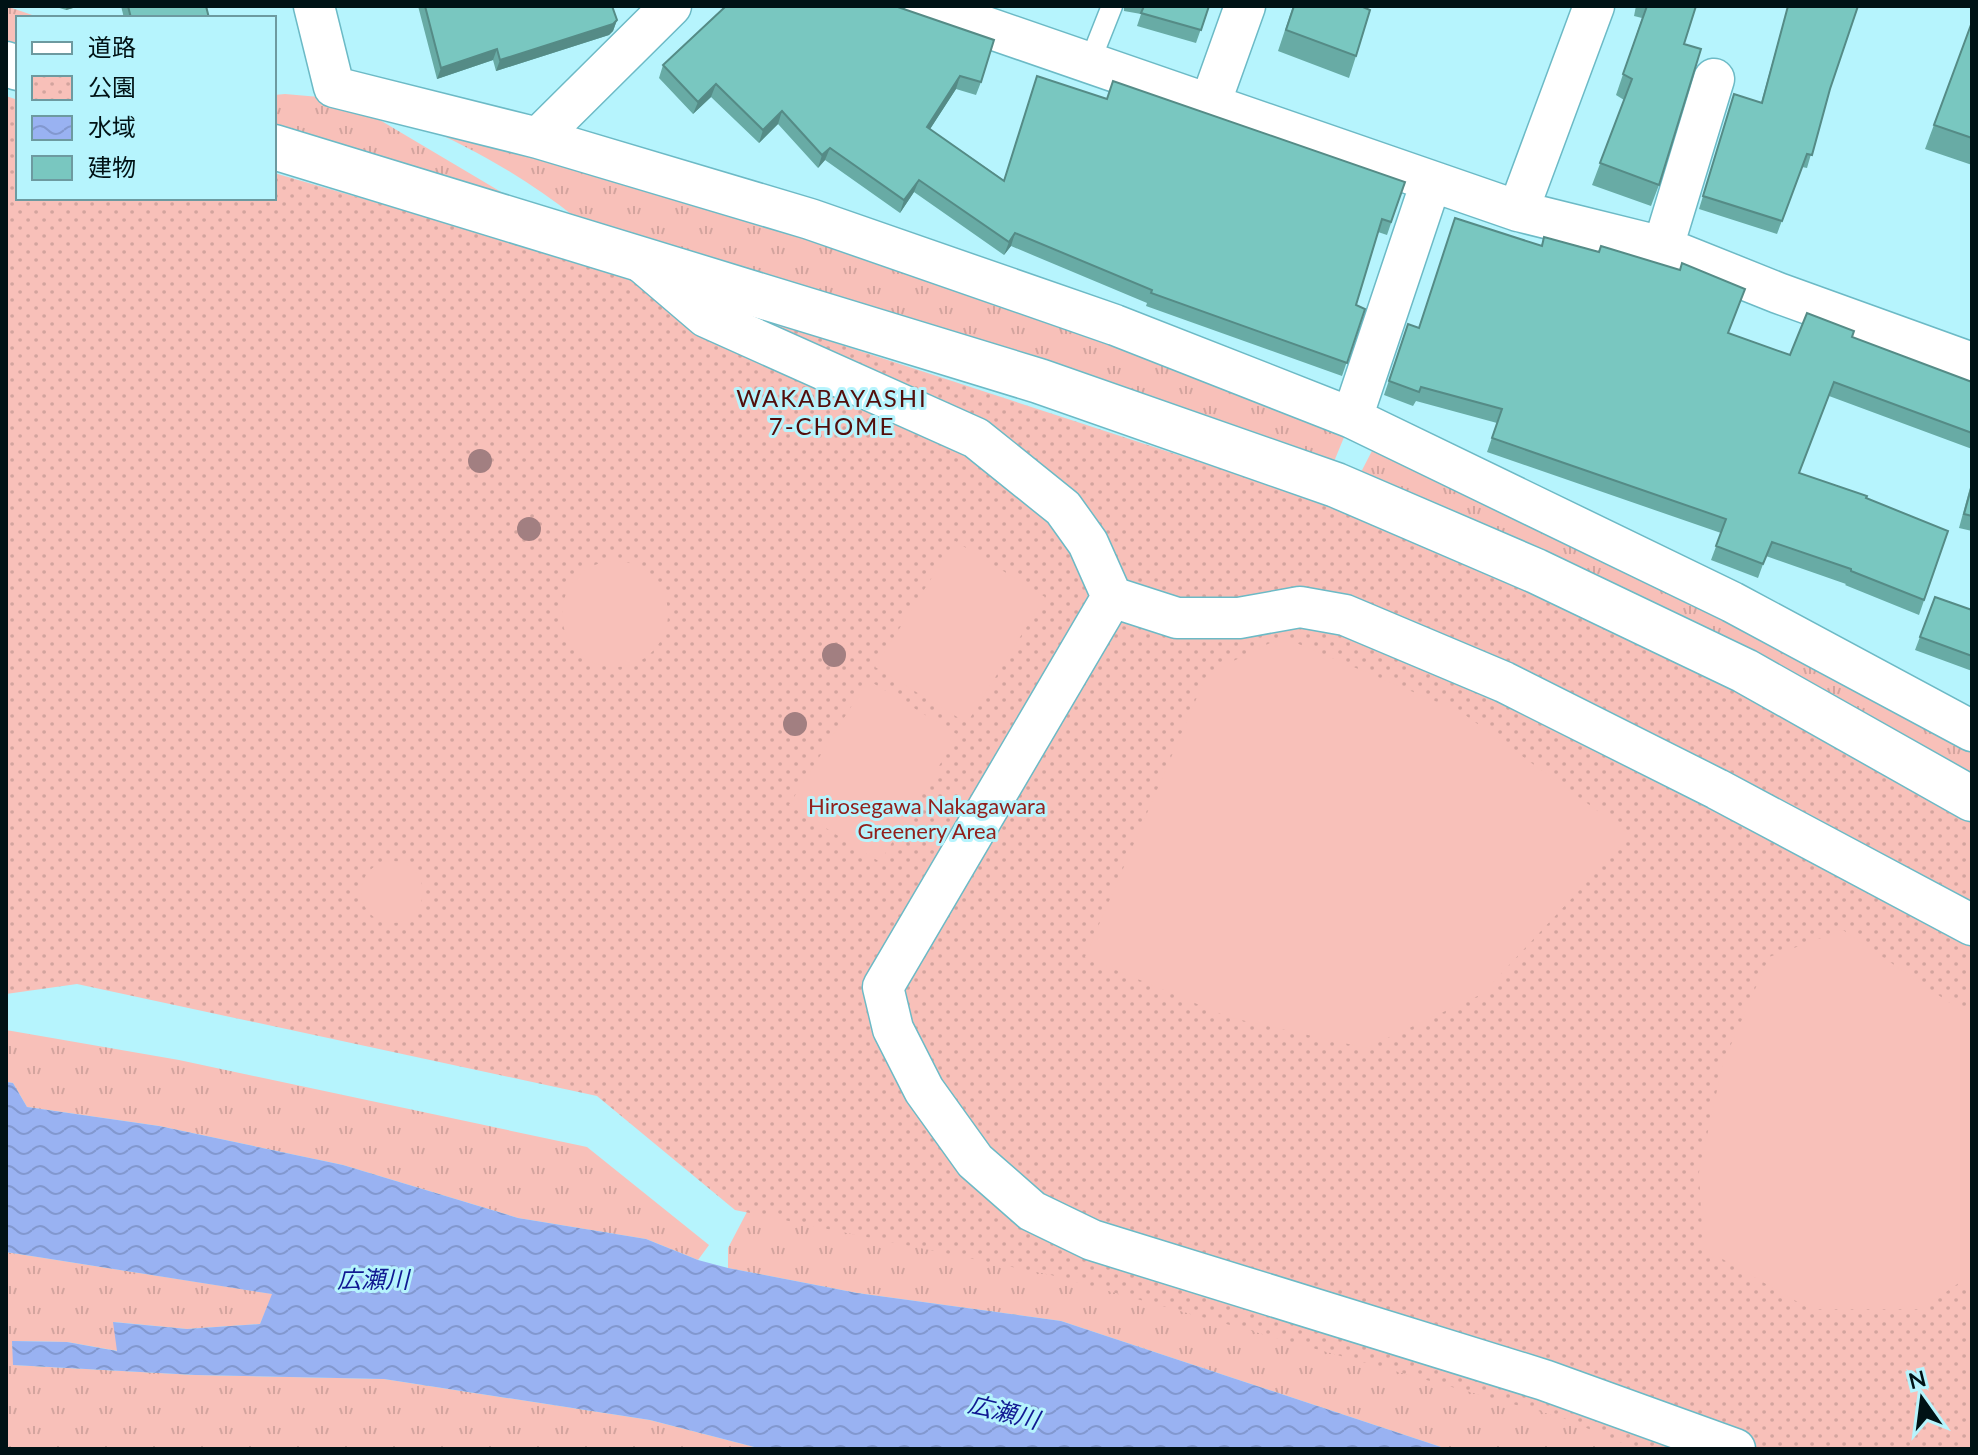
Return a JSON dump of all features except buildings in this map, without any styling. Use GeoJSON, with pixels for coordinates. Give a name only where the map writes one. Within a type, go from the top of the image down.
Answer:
{"type":"FeatureCollection","features":[{"type":"Feature","properties":{"kind":"street"},"geometry":{"type":"LineString","coordinates":[[314,6],[334,87],[538,138],[810,219],[1115,325],[1352,418],[1732,602],[1972,731]]}},
{"type":"Feature","properties":{"kind":"street"},"geometry":{"type":"LineString","coordinates":[[538,138],[671,6]]}},
{"type":"Feature","properties":{"kind":"street"},"geometry":{"type":"LineString","coordinates":[[925,6],[1518,211],[1663,247],[1778,293],[1972,363]]}},
{"type":"Feature","properties":{"kind":"street"},"geometry":{"type":"LineString","coordinates":[[1210,104],[1245,6]]}},
{"type":"Feature","properties":{"kind":"street"},"geometry":{"type":"LineString","coordinates":[[1518,211],[1594,6]]}},
{"type":"Feature","properties":{"kind":"street"},"geometry":{"type":"LineString","coordinates":[[1663,247],[1714,79]]}},
{"type":"Feature","properties":{"kind":"street"},"geometry":{"type":"LineString","coordinates":[[276,148],[1039,381],[1336,485],[1536,571],[1745,671],[1972,799]]}},
{"type":"Feature","properties":{"kind":"street"},"geometry":{"type":"LineString","coordinates":[[1352,418],[1431,182]]}},
{"type":"Feature","properties":{"kind":"street"},"geometry":{"type":"LineString","coordinates":[[637,258],[706,317],[976,438],[1063,508],[1088,543],[1112,597],[1177,618],[1239,618],[1300,607],[1345,615],[1504,682],[1717,789],[1972,925]]}},
{"type":"Feature","properties":{"kind":"street"},"geometry":{"type":"LineString","coordinates":[[1112,597],[883,987],[893,1029],[924,1090],[975,1161],[1032,1211],[1092,1240],[1544,1380],[1735,1449]]}},
{"type":"Feature","properties":{"kind":"lane"},"geometry":{"type":"LineString","coordinates":[[1089,64],[1112,6]]}},
{"type":"Feature","properties":{"kind":"green space"},"geometry":{"type":"Polygon","coordinates":[[[6,6],[35,16],[16,16],[16,45],[6,41],[6,6]]]}},
{"type":"Feature","properties":{"kind":"green space"},"geometry":{"type":"Polygon","coordinates":[[[276,95],[331,98],[368,113],[530,209],[276,133],[276,95]]]}},
{"type":"Feature","properties":{"kind":"green space","name":"Hirosegawa Nakagawara Greenery Area"},"geometry":{"type":"Polygon","coordinates":[[[6,96],[16,99],[16,200],[276,200],[276,174],[624,274],[1347,510],[1734,685],[1972,822],[1972,1449],[1636,1449],[1563,1418],[1051,1275],[735,1210],[597,1096],[77,984],[6,994],[6,96]]]}},
{"type":"Feature","properties":{"kind":"green space"},"geometry":{"type":"Polygon","coordinates":[[[417,124],[912,264],[1347,430],[1333,464],[576,218],[500,166],[417,124]]]}},
{"type":"Feature","properties":{"kind":"green space"},"geometry":{"type":"Polygon","coordinates":[[[1375,445],[1972,735],[1972,778],[1359,476],[1375,445]]]}},
{"type":"Feature","properties":{"kind":"green space"},"geometry":{"type":"Polygon","coordinates":[[[955,541],[1045,597],[967,723],[875,667],[955,541]]]}},
{"type":"Feature","properties":{"kind":"green space"},"geometry":{"type":"Polygon","coordinates":[[[615,561],[635,565],[652,577],[664,594],[668,614],[664,634],[652,651],[635,663],[615,667],[595,663],[578,651],[566,634],[562,614],[566,594],[578,577],[595,565],[615,561]]]}},
{"type":"Feature","properties":{"kind":"green space"},"geometry":{"type":"Polygon","coordinates":[[[1282,637],[1461,712],[1631,835],[1482,994],[1366,1048],[1228,1017],[1085,957],[1207,674],[1282,637]]]}},
{"type":"Feature","properties":{"kind":"green space"},"geometry":{"type":"Polygon","coordinates":[[[868,680],[958,735],[880,862],[789,805],[868,680]]]}},
{"type":"Feature","properties":{"kind":"green space"},"geometry":{"type":"Polygon","coordinates":[[[386,861],[398,861],[414,870],[421,880],[421,904],[414,914],[398,923],[386,923],[366,909],[361,898],[361,886],[375,866],[386,861]]]}},
{"type":"Feature","properties":{"kind":"green space"},"geometry":{"type":"Polygon","coordinates":[[[1843,930],[1972,1018],[1972,1274],[1921,1309],[1810,1309],[1703,1248],[1699,1172],[1723,1063],[1769,957],[1843,930]]]}},
{"type":"Feature","properties":{"kind":"green space"},"geometry":{"type":"Polygon","coordinates":[[[6,1030],[179,1060],[587,1147],[709,1245],[698,1260],[646,1239],[518,1218],[343,1165],[159,1126],[27,1107],[13,1083],[6,1082],[6,1030]]]}},
{"type":"Feature","properties":{"kind":"green space"},"geometry":{"type":"Polygon","coordinates":[[[692,1079],[1689,1449],[1447,1449],[1061,1321],[857,1293],[728,1268],[728,1248],[749,1208],[692,1079]]]}},
{"type":"Feature","properties":{"kind":"green space"},"geometry":{"type":"Polygon","coordinates":[[[6,1252],[273,1294],[260,1324],[187,1329],[114,1322],[118,1351],[67,1342],[12,1341],[14,1365],[195,1375],[384,1379],[650,1420],[762,1449],[6,1449],[6,1252]]]}},
{"type":"Feature","properties":{"kind":"water","name":"広瀬川"},"geometry":{"type":"Polygon","coordinates":[[[6,1082],[13,1083],[27,1107],[159,1126],[343,1165],[518,1218],[646,1239],[698,1260],[728,1268],[857,1293],[1061,1321],[1447,1449],[762,1449],[650,1420],[384,1379],[195,1375],[13,1365],[12,1341],[67,1342],[117,1351],[113,1322],[187,1329],[260,1324],[272,1294],[6,1252],[6,1082]]]}},
{"type":"Feature","properties":{"kind":"district","name":"WAKABAYASHI 7-CHOME"},"geometry":{"type":"Point","coordinates":[832,411]}}]}
